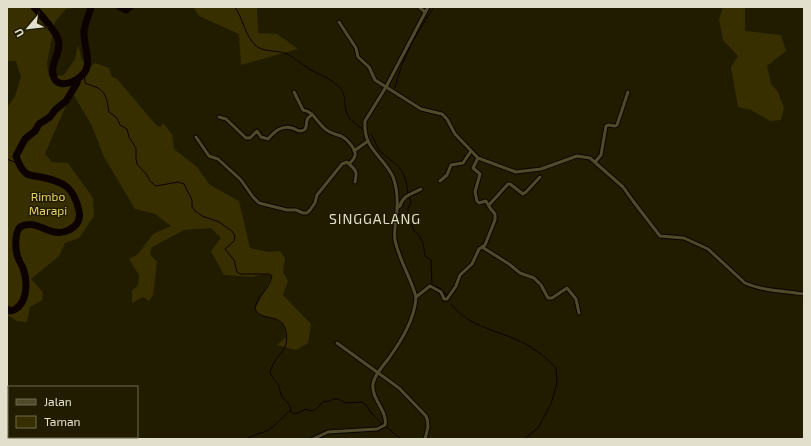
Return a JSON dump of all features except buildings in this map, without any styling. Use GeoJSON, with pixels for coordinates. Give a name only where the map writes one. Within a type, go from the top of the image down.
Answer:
{"type":"FeatureCollection","features":[{"type":"Feature","properties":{"kind":"street"},"geometry":{"type":"LineString","coordinates":[[419,7],[425,12]]}},
{"type":"Feature","properties":{"kind":"street"},"geometry":{"type":"LineString","coordinates":[[313,439],[328,432],[377,429],[385,425],[386,419],[373,390],[373,385],[409,323],[416,305],[416,297],[395,239],[397,208],[396,189],[393,178],[389,170],[375,154],[368,141],[364,127],[366,118],[386,87],[428,7]]}},
{"type":"Feature","properties":{"kind":"street"},"geometry":{"type":"LineString","coordinates":[[339,22],[356,48],[358,57],[369,67],[373,78],[421,109],[442,114],[447,119],[454,132],[478,158],[516,172],[541,169],[576,156],[586,156],[596,162],[623,187],[632,202],[660,236],[684,238],[701,245],[708,249],[745,283],[767,289],[804,294]]}},
{"type":"Feature","properties":{"kind":"street"},"geometry":{"type":"LineString","coordinates":[[294,92],[303,110],[312,114],[325,129],[342,137],[354,151],[354,158],[349,164]]}},
{"type":"Feature","properties":{"kind":"street"},"geometry":{"type":"LineString","coordinates":[[596,162],[601,155],[606,126],[617,125],[628,92]]}},
{"type":"Feature","properties":{"kind":"street"},"geometry":{"type":"LineString","coordinates":[[220,117],[226,119],[246,138],[250,138],[257,131],[261,137],[268,139],[274,131],[282,128],[292,128],[298,131],[304,130],[306,128],[308,118],[312,114]]}},
{"type":"Feature","properties":{"kind":"street"},"geometry":{"type":"LineString","coordinates":[[196,137],[209,156],[218,159],[241,180],[259,203],[307,213],[315,203],[317,195],[342,164],[347,162],[356,170],[355,182]]}},
{"type":"Feature","properties":{"kind":"street"},"geometry":{"type":"LineString","coordinates":[[354,151],[368,141]]}},
{"type":"Feature","properties":{"kind":"street"},"geometry":{"type":"LineString","coordinates":[[440,181],[447,175],[451,165],[462,163],[471,151]]}},
{"type":"Feature","properties":{"kind":"street"},"geometry":{"type":"LineString","coordinates":[[416,297],[430,286],[441,292],[444,299],[447,300],[456,286],[460,275],[472,264],[479,249],[485,245],[496,218],[486,201],[479,203],[477,202],[477,181],[480,175],[473,168],[478,158]]}},
{"type":"Feature","properties":{"kind":"street"},"geometry":{"type":"LineString","coordinates":[[489,205],[508,184],[523,194],[540,177]]}},
{"type":"Feature","properties":{"kind":"street"},"geometry":{"type":"LineString","coordinates":[[397,208],[400,206],[402,200],[409,194],[421,189]]}},
{"type":"Feature","properties":{"kind":"street"},"geometry":{"type":"LineString","coordinates":[[482,247],[520,273],[534,278],[541,285],[548,298],[552,298],[567,288],[576,299],[579,313]]}},
{"type":"Feature","properties":{"kind":"street"},"geometry":{"type":"LineString","coordinates":[[337,343],[399,388],[426,416],[429,421],[425,439]]}},
{"type":"Feature","properties":{"kind":"green space","name":"Rimbo Marapi"},"geometry":{"type":"Polygon","coordinates":[[[7,7],[82,7],[66,9],[55,22],[47,63],[49,77],[64,75],[75,59],[78,45],[82,60],[91,66],[95,63],[109,68],[112,77],[117,79],[157,126],[161,127],[163,123],[172,134],[174,149],[197,167],[210,185],[239,201],[250,248],[268,252],[280,251],[285,258],[283,272],[288,281],[283,295],[311,324],[308,343],[296,350],[277,345],[286,337],[284,325],[277,320],[259,314],[255,309],[272,276],[265,274],[251,277],[224,275],[211,251],[221,238],[211,228],[184,230],[152,247],[150,254],[157,262],[153,295],[149,301],[143,297],[132,303],[132,291],[138,285],[139,275],[129,259],[138,254],[153,234],[171,226],[155,214],[135,209],[104,157],[92,126],[72,92],[45,154],[52,162],[68,163],[93,198],[94,216],[79,238],[65,243],[59,256],[31,279],[43,292],[42,300],[30,307],[27,322],[17,321],[7,315],[7,108],[15,96],[21,77],[16,61],[7,61],[7,7]]]}},
{"type":"Feature","properties":{"kind":"green space"},"geometry":{"type":"Polygon","coordinates":[[[193,7],[257,7],[258,33],[277,34],[298,49],[241,65],[239,34],[199,16],[193,7]]]}},
{"type":"Feature","properties":{"kind":"green space"},"geometry":{"type":"Polygon","coordinates":[[[723,7],[745,7],[745,31],[781,35],[786,51],[767,66],[771,84],[778,92],[784,108],[781,120],[770,121],[751,110],[738,107],[731,67],[738,56],[723,40],[719,19],[723,7]]]}},
{"type":"Feature","properties":{"kind":"waterway"},"geometry":{"type":"LineString","coordinates":[[34,7],[51,27],[58,39],[59,49],[54,63],[53,73],[54,78],[61,84],[66,84],[76,80],[86,70],[88,61],[84,31],[91,7]]}},
{"type":"Feature","properties":{"kind":"waterway"},"geometry":{"type":"LineString","coordinates":[[120,7],[126,10],[130,7]]}},
{"type":"Feature","properties":{"kind":"waterway"},"geometry":{"type":"LineString","coordinates":[[235,7],[249,37],[255,45],[265,50],[287,54],[337,85],[344,94],[347,114],[353,122],[364,130]]}},
{"type":"Feature","properties":{"kind":"waterway"},"geometry":{"type":"LineString","coordinates":[[395,88],[401,66],[416,36],[434,7]]}},
{"type":"Feature","properties":{"kind":"waterway"},"geometry":{"type":"LineString","coordinates":[[84,73],[85,83],[96,87],[104,93],[109,112],[117,118],[120,125],[127,129],[129,137],[136,148],[137,164],[147,175],[150,181],[156,186],[178,182],[184,184],[192,200],[192,207],[195,211],[202,216],[219,222],[232,231],[235,236],[234,241],[225,249],[234,260],[237,272],[240,274],[269,274],[272,276],[268,286],[258,300],[255,309],[260,315],[279,321],[285,328],[286,344],[274,363],[270,374],[278,384],[282,397],[291,408],[290,411],[295,414],[306,409],[309,411],[315,410],[323,402],[333,399],[338,399],[346,403],[362,402],[380,422],[401,439]]}},
{"type":"Feature","properties":{"kind":"waterway"},"geometry":{"type":"LineString","coordinates":[[7,309],[11,311],[17,308],[24,299],[25,293],[25,274],[19,261],[16,248],[16,238],[20,227],[32,225],[50,231],[62,232],[74,227],[79,220],[77,203],[71,191],[56,181],[27,174],[21,168],[16,156],[25,139],[35,131],[39,124],[50,117],[55,110],[66,101],[78,79]]}},
{"type":"Feature","properties":{"kind":"waterway"},"geometry":{"type":"LineString","coordinates":[[371,134],[380,151],[401,169],[407,185],[408,194]]}},
{"type":"Feature","properties":{"kind":"waterway"},"geometry":{"type":"LineString","coordinates":[[7,159],[19,164]]}},
{"type":"Feature","properties":{"kind":"waterway"},"geometry":{"type":"LineString","coordinates":[[409,196],[411,203],[408,208],[408,215],[414,231],[419,235],[423,243],[425,256],[431,260],[432,285],[441,289],[447,296]]}},
{"type":"Feature","properties":{"kind":"waterway"},"geometry":{"type":"LineString","coordinates":[[451,304],[458,312],[473,322],[521,341],[542,355],[556,368],[557,383],[551,404],[538,428],[524,439]]}},
{"type":"Feature","properties":{"kind":"waterway"},"geometry":{"type":"LineString","coordinates":[[245,439],[269,430],[290,411]]}},
{"type":"Feature","properties":{"kind":"district","name":"SINGGALANG"},"geometry":{"type":"Point","coordinates":[375,219]}}]}
